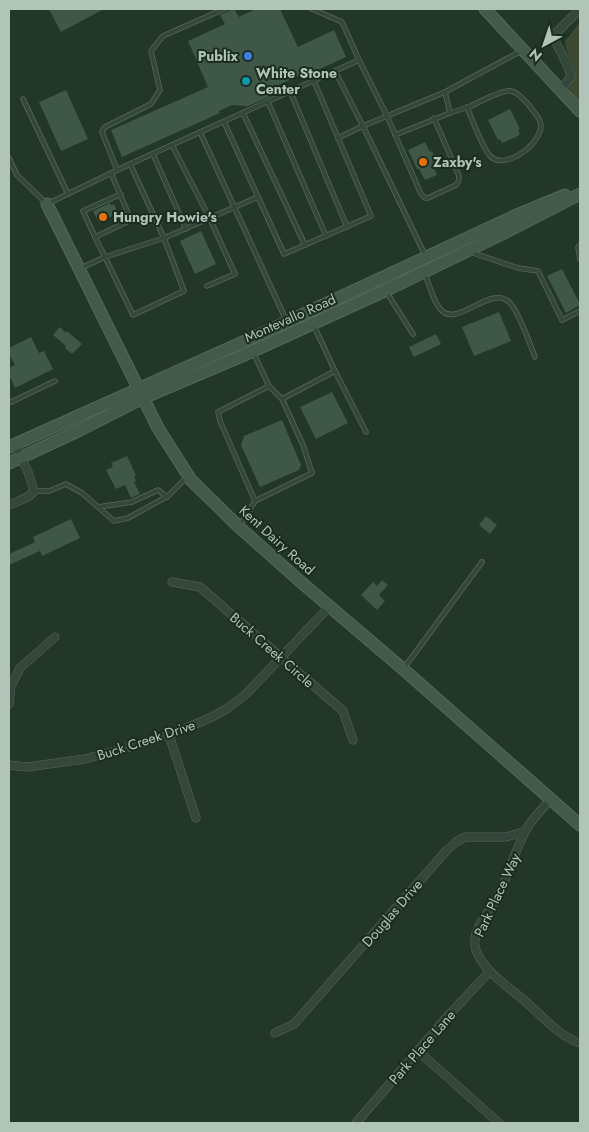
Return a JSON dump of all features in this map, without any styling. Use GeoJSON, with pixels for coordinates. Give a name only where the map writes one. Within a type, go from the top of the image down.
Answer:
{"type":"FeatureCollection","features":[{"type":"Feature","properties":{"kind":"main road"},"geometry":{"type":"LineString","coordinates":[[485,9],[580,111]]}},
{"type":"Feature","properties":{"kind":"main road","name":"Montevallo Road"},"geometry":{"type":"LineString","coordinates":[[9,463],[80,430],[141,393],[287,322],[518,214],[580,188]]}},
{"type":"Feature","properties":{"kind":"main road","name":"Montevallo Road"},"geometry":{"type":"LineString","coordinates":[[12,445],[252,351],[386,291],[580,194]]}},
{"type":"Feature","properties":{"kind":"main road","name":"Kent Dairy Road"},"geometry":{"type":"LineString","coordinates":[[47,204],[158,428],[191,480],[239,527],[329,607],[580,825]]}},
{"type":"Feature","properties":{"kind":"street"},"geometry":{"type":"LineString","coordinates":[[561,90],[571,77],[569,68],[553,36],[580,9]]}},
{"type":"Feature","properties":{"kind":"street"},"geometry":{"type":"LineString","coordinates":[[9,505],[28,497],[34,491],[28,472],[12,445]]}},
{"type":"Feature","properties":{"kind":"street","name":"Buck Creek Circle"},"geometry":{"type":"LineString","coordinates":[[172,582],[200,586],[342,711],[353,740]]}},
{"type":"Feature","properties":{"kind":"street","name":"Buck Creek Drive"},"geometry":{"type":"LineString","coordinates":[[9,765],[27,766],[85,759],[168,735],[210,718],[228,708],[246,694],[329,607]]}},
{"type":"Feature","properties":{"kind":"street"},"geometry":{"type":"LineString","coordinates":[[9,704],[11,686],[20,668],[54,637]]}},
{"type":"Feature","properties":{"kind":"street"},"geometry":{"type":"LineString","coordinates":[[168,735],[196,818]]}},
{"type":"Feature","properties":{"kind":"street","name":"Park Place Way"},"geometry":{"type":"LineString","coordinates":[[551,799],[526,830],[499,895],[485,915],[475,944],[480,958],[490,971],[551,1024],[580,1043]]}},
{"type":"Feature","properties":{"kind":"street","name":"Douglas Drive"},"geometry":{"type":"LineString","coordinates":[[275,1033],[294,1024],[456,842],[465,837],[506,837],[526,830]]}},
{"type":"Feature","properties":{"kind":"street","name":"Park Place Lane"},"geometry":{"type":"LineString","coordinates":[[356,1123],[446,1018],[490,971]]}},
{"type":"Feature","properties":{"kind":"street"},"geometry":{"type":"LineString","coordinates":[[418,1052],[499,1123]]}},
{"type":"Feature","properties":{"kind":"lane"},"geometry":{"type":"LineString","coordinates":[[117,170],[102,132],[105,127],[151,104],[160,90],[150,51],[163,36],[224,9]]}},
{"type":"Feature","properties":{"kind":"lane"},"geometry":{"type":"LineString","coordinates":[[312,9],[342,22],[387,116],[421,194],[425,198],[456,185],[459,179],[434,118]]}},
{"type":"Feature","properties":{"kind":"lane"},"geometry":{"type":"LineString","coordinates":[[338,138],[445,92],[523,49]]}},
{"type":"Feature","properties":{"kind":"lane"},"geometry":{"type":"LineString","coordinates":[[9,158],[17,175],[47,204],[130,164],[359,60]]}},
{"type":"Feature","properties":{"kind":"lane"},"geometry":{"type":"LineString","coordinates":[[335,71],[363,126],[422,259],[424,272],[438,307],[447,314],[454,315],[495,298],[508,301],[516,312],[535,357]]}},
{"type":"Feature","properties":{"kind":"lane"},"geometry":{"type":"LineString","coordinates":[[224,122],[284,254],[347,227],[371,216],[314,81]]}},
{"type":"Feature","properties":{"kind":"lane"},"geometry":{"type":"LineString","coordinates":[[395,135],[504,91],[512,90],[520,95],[528,104],[540,121],[540,129],[530,147],[513,158],[503,161],[496,160],[490,156],[486,149],[467,107]]}},
{"type":"Feature","properties":{"kind":"lane"},"geometry":{"type":"LineString","coordinates":[[290,91],[347,227]]}},
{"type":"Feature","properties":{"kind":"lane"},"geometry":{"type":"LineString","coordinates":[[445,92],[450,113]]}},
{"type":"Feature","properties":{"kind":"lane"},"geometry":{"type":"LineString","coordinates":[[23,99],[68,194]]}},
{"type":"Feature","properties":{"kind":"lane"},"geometry":{"type":"LineString","coordinates":[[268,102],[326,236]]}},
{"type":"Feature","properties":{"kind":"lane"},"geometry":{"type":"LineString","coordinates":[[243,113],[305,245]]}},
{"type":"Feature","properties":{"kind":"lane"},"geometry":{"type":"LineString","coordinates":[[200,132],[287,322]]}},
{"type":"Feature","properties":{"kind":"lane"},"geometry":{"type":"LineString","coordinates":[[172,145],[210,219],[235,274],[207,286]]}},
{"type":"Feature","properties":{"kind":"lane"},"geometry":{"type":"LineString","coordinates":[[153,154],[186,229]]}},
{"type":"Feature","properties":{"kind":"lane"},"geometry":{"type":"LineString","coordinates":[[121,194],[83,211],[133,314],[184,291],[164,238],[130,164]]}},
{"type":"Feature","properties":{"kind":"lane"},"geometry":{"type":"LineString","coordinates":[[96,237],[131,220],[111,173]]}},
{"type":"Feature","properties":{"kind":"lane"},"geometry":{"type":"LineString","coordinates":[[79,268],[105,257],[164,238],[258,197]]}},
{"type":"Feature","properties":{"kind":"lane"},"geometry":{"type":"LineString","coordinates":[[580,245],[578,247],[580,259]]}},
{"type":"Feature","properties":{"kind":"lane"},"geometry":{"type":"LineString","coordinates":[[468,251],[518,268],[538,270],[562,320],[580,311]]}},
{"type":"Feature","properties":{"kind":"lane"},"geometry":{"type":"LineString","coordinates":[[386,291],[413,334]]}},
{"type":"Feature","properties":{"kind":"lane"},"geometry":{"type":"LineString","coordinates":[[313,324],[366,432]]}},
{"type":"Feature","properties":{"kind":"lane"},"geometry":{"type":"LineString","coordinates":[[239,527],[255,501],[312,473],[303,445],[282,399],[269,386],[252,351]]}},
{"type":"Feature","properties":{"kind":"lane"},"geometry":{"type":"LineString","coordinates":[[282,399],[335,371]]}},
{"type":"Feature","properties":{"kind":"lane"},"geometry":{"type":"LineString","coordinates":[[9,403],[56,381]]}},
{"type":"Feature","properties":{"kind":"lane"},"geometry":{"type":"LineString","coordinates":[[255,501],[220,421],[218,412],[269,386]]}},
{"type":"Feature","properties":{"kind":"lane"},"geometry":{"type":"LineString","coordinates":[[34,491],[49,492],[66,484],[82,493],[114,522],[128,518],[167,497],[188,476]]}},
{"type":"Feature","properties":{"kind":"lane"},"geometry":{"type":"LineString","coordinates":[[98,507],[132,502],[158,490],[167,497]]}},
{"type":"Feature","properties":{"kind":"lane"},"geometry":{"type":"LineString","coordinates":[[402,670],[482,562]]}},
{"type":"Feature","properties":{"kind":"green space"},"geometry":{"type":"Polygon","coordinates":[[[580,22],[580,103],[569,88],[575,72],[565,41],[580,22]]]}},
{"type":"Feature","properties":{"kind":"building"},"geometry":{"type":"Polygon","coordinates":[[[49,9],[104,9],[61,32],[49,9]]]}},
{"type":"Feature","properties":{"kind":"building","name":"White Stone Center"},"geometry":{"type":"Polygon","coordinates":[[[233,9],[239,17],[256,9],[280,9],[298,47],[334,30],[346,57],[307,75],[307,72],[272,88],[275,92],[270,94],[271,96],[246,107],[245,105],[232,105],[219,111],[220,113],[122,157],[111,130],[208,87],[188,41],[225,24],[220,15],[233,9]]]}},
{"type":"Feature","properties":{"kind":"building"},"geometry":{"type":"Polygon","coordinates":[[[66,90],[88,139],[61,151],[39,102],[66,90]]]}},
{"type":"Feature","properties":{"kind":"building"},"geometry":{"type":"Polygon","coordinates":[[[510,109],[520,129],[518,130],[520,134],[502,143],[500,139],[498,140],[488,120],[510,109]]]}},
{"type":"Feature","properties":{"kind":"building","name":"Zaxby's"},"geometry":{"type":"Polygon","coordinates":[[[425,142],[435,158],[432,163],[437,175],[425,180],[419,169],[417,169],[408,150],[425,142]]]}},
{"type":"Feature","properties":{"kind":"building","name":"Hungry Howie's"},"geometry":{"type":"Polygon","coordinates":[[[110,203],[111,205],[114,204],[118,213],[99,223],[93,211],[110,203]]]}},
{"type":"Feature","properties":{"kind":"building"},"geometry":{"type":"Polygon","coordinates":[[[201,231],[216,264],[195,274],[180,241],[201,231]]]}},
{"type":"Feature","properties":{"kind":"building"},"geometry":{"type":"Polygon","coordinates":[[[562,269],[580,304],[566,313],[547,276],[562,269]]]}},
{"type":"Feature","properties":{"kind":"building"},"geometry":{"type":"Polygon","coordinates":[[[499,312],[511,341],[474,356],[462,327],[499,312]]]}},
{"type":"Feature","properties":{"kind":"building"},"geometry":{"type":"Polygon","coordinates":[[[60,327],[82,344],[72,354],[53,335],[60,327]]]}},
{"type":"Feature","properties":{"kind":"building"},"geometry":{"type":"Polygon","coordinates":[[[436,334],[441,344],[414,357],[409,347],[436,334]]]}},
{"type":"Feature","properties":{"kind":"building"},"geometry":{"type":"Polygon","coordinates":[[[31,337],[39,353],[44,351],[53,369],[15,388],[9,375],[9,368],[15,365],[9,354],[9,348],[31,337]]]}},
{"type":"Feature","properties":{"kind":"building"},"geometry":{"type":"Polygon","coordinates":[[[332,392],[348,423],[316,439],[300,407],[332,392]]]}},
{"type":"Feature","properties":{"kind":"building"},"geometry":{"type":"Polygon","coordinates":[[[282,420],[301,465],[299,470],[260,487],[241,445],[244,436],[282,420]]]}},
{"type":"Feature","properties":{"kind":"building"},"geometry":{"type":"Polygon","coordinates":[[[127,456],[136,475],[134,476],[136,481],[134,482],[140,494],[131,498],[125,485],[116,489],[106,470],[113,467],[111,463],[127,456]]]}},
{"type":"Feature","properties":{"kind":"building"},"geometry":{"type":"Polygon","coordinates":[[[486,516],[497,525],[490,534],[479,525],[486,516]]]}},
{"type":"Feature","properties":{"kind":"building"},"geometry":{"type":"Polygon","coordinates":[[[71,519],[80,538],[42,556],[40,551],[9,565],[9,554],[35,542],[33,537],[71,519]]]}},
{"type":"Feature","properties":{"kind":"building"},"geometry":{"type":"Polygon","coordinates":[[[382,580],[388,585],[379,595],[385,601],[377,610],[361,595],[373,582],[377,586],[382,580]]]}},
{"type":"Feature","properties":{"kind":"place","name":"Publix"},"geometry":{"type":"Point","coordinates":[248,56]}},
{"type":"Feature","properties":{"kind":"place","name":"White Stone Center"},"geometry":{"type":"Point","coordinates":[246,81]}},
{"type":"Feature","properties":{"kind":"place","name":"Zaxby's"},"geometry":{"type":"Point","coordinates":[423,162]}},
{"type":"Feature","properties":{"kind":"place","name":"Hungry Howie's"},"geometry":{"type":"Point","coordinates":[103,217]}}]}
